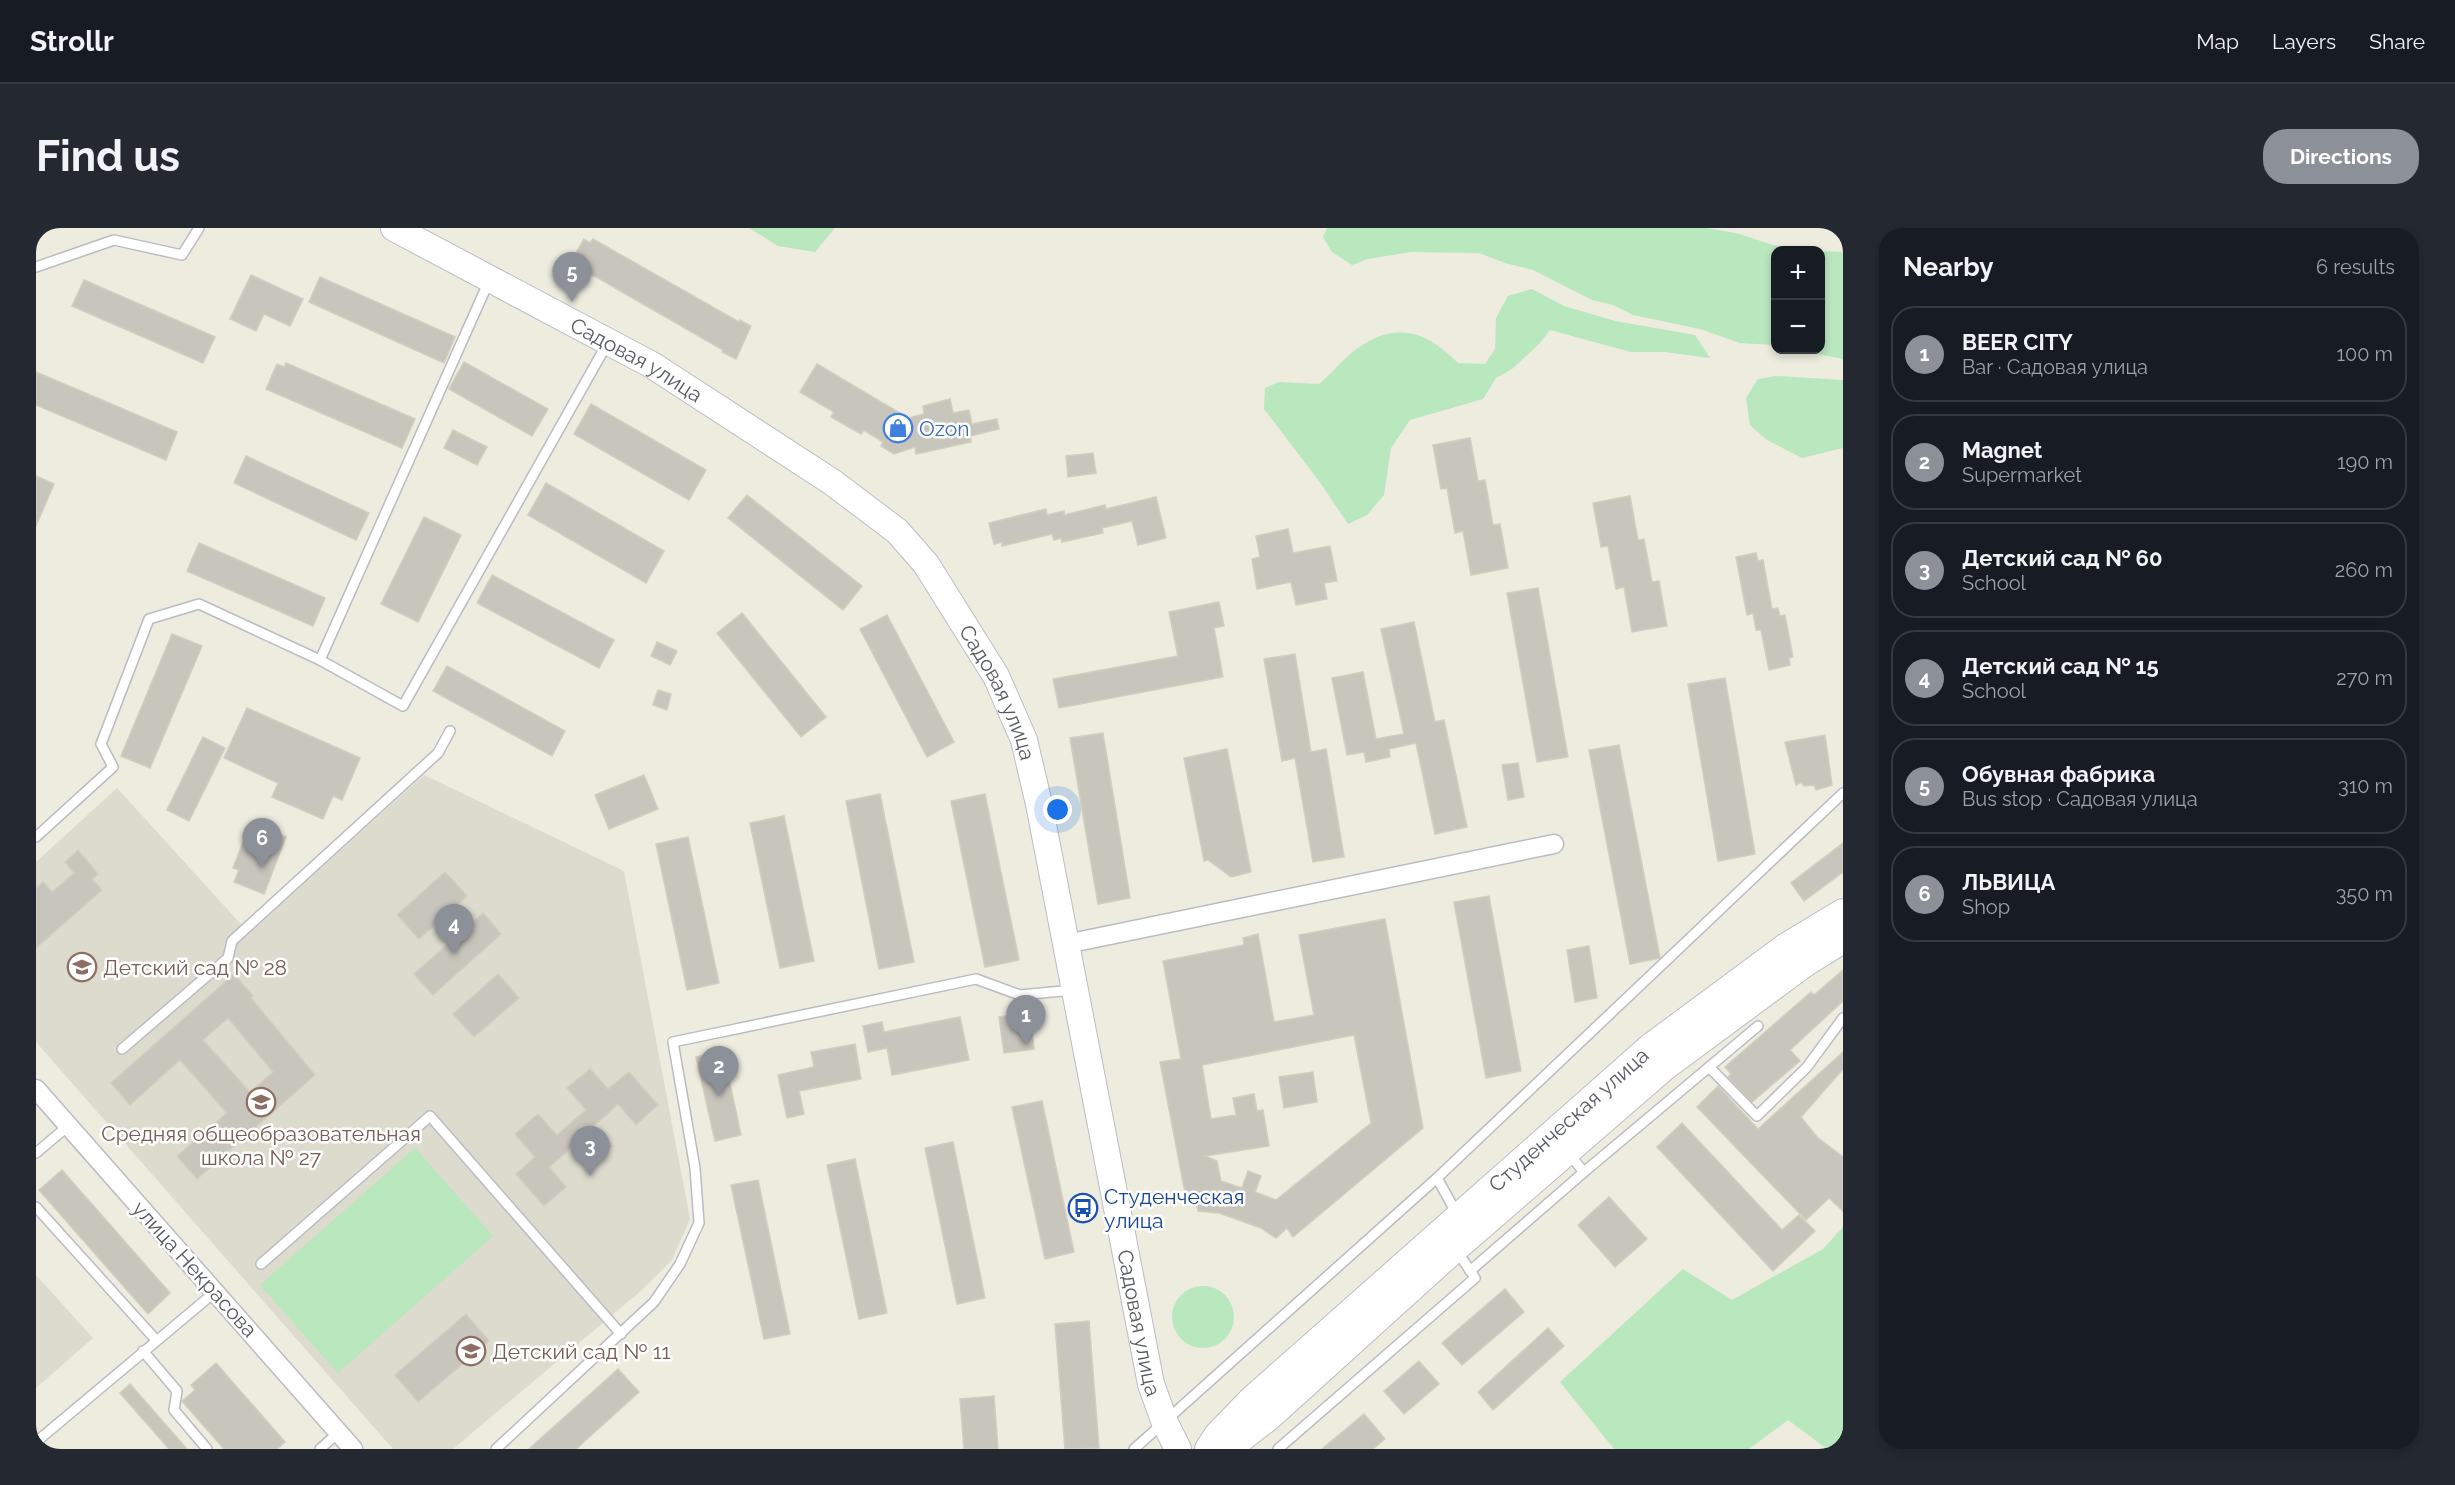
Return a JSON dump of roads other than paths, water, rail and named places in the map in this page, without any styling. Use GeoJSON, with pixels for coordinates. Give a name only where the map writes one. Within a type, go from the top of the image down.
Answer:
{"type":"FeatureCollection","features":[{"type":"Feature","properties":{"kind":"main road","name":"Садовая улица"},"geometry":{"type":"LineString","coordinates":[[394,228],[652,365],[832,482],[897,531],[926,564],[996,676],[1024,740],[1075,989],[1151,1384],[1165,1423],[1178,1449]]}},
{"type":"Feature","properties":{"kind":"main road","name":"Студенческая улица"},"geometry":{"type":"LineString","coordinates":[[1208,1449],[1218,1434],[1251,1400],[1650,1047],[1785,947],[1843,912]]}},
{"type":"Feature","properties":{"kind":"main road","name":"Студенческая улица"},"geometry":{"type":"LineString","coordinates":[[1228,1449],[1268,1418],[1455,1249],[1665,1067],[1803,965],[1843,940]]}},
{"type":"Feature","properties":{"kind":"street"},"geometry":{"type":"LineString","coordinates":[[1066,944],[1554,844]]}},
{"type":"Feature","properties":{"kind":"street","name":"улица Некрасова"},"geometry":{"type":"LineString","coordinates":[[36,1089],[354,1449]]}},
{"type":"Feature","properties":{"kind":"lane"},"geometry":{"type":"LineString","coordinates":[[36,267],[114,240],[182,255],[199,228]]}},
{"type":"Feature","properties":{"kind":"lane"},"geometry":{"type":"LineString","coordinates":[[320,660],[490,279]]}},
{"type":"Feature","properties":{"kind":"lane"},"geometry":{"type":"LineString","coordinates":[[36,837],[113,767],[101,744],[149,619],[199,604],[320,660],[403,706],[608,342]]}},
{"type":"Feature","properties":{"kind":"lane"},"geometry":{"type":"LineString","coordinates":[[122,1049],[228,958],[232,941],[438,753],[450,731]]}},
{"type":"Feature","properties":{"kind":"lane"},"geometry":{"type":"LineString","coordinates":[[1134,1449],[1437,1178],[1843,793]]}},
{"type":"Feature","properties":{"kind":"lane"},"geometry":{"type":"LineString","coordinates":[[496,1449],[654,1302],[680,1264],[699,1223],[695,1168],[673,1042],[976,979],[1020,995],[1075,989]]}},
{"type":"Feature","properties":{"kind":"lane"},"geometry":{"type":"LineString","coordinates":[[1709,1067],[1757,1116],[1807,1067],[1843,1018]]}},
{"type":"Feature","properties":{"kind":"lane"},"geometry":{"type":"LineString","coordinates":[[1470,1271],[1758,1026]]}},
{"type":"Feature","properties":{"kind":"lane"},"geometry":{"type":"LineString","coordinates":[[261,1264],[430,1116],[621,1334]]}},
{"type":"Feature","properties":{"kind":"lane"},"geometry":{"type":"LineString","coordinates":[[36,1153],[68,1126]]}},
{"type":"Feature","properties":{"kind":"lane"},"geometry":{"type":"LineString","coordinates":[[1566,1151],[1584,1172]]}},
{"type":"Feature","properties":{"kind":"lane"},"geometry":{"type":"LineString","coordinates":[[1437,1178],[1458,1216]]}},
{"type":"Feature","properties":{"kind":"lane"},"geometry":{"type":"LineString","coordinates":[[36,1207],[156,1340]]}},
{"type":"Feature","properties":{"kind":"lane"},"geometry":{"type":"LineString","coordinates":[[1278,1449],[1474,1278],[1455,1249]]}},
{"type":"Feature","properties":{"kind":"lane"},"geometry":{"type":"LineString","coordinates":[[36,1442],[215,1292]]}},
{"type":"Feature","properties":{"kind":"lane"},"geometry":{"type":"LineString","coordinates":[[143,1351],[177,1391],[174,1410],[207,1449]]}},
{"type":"Feature","properties":{"kind":"lane"},"geometry":{"type":"LineString","coordinates":[[320,1449],[338,1433]]}},
{"type":"Feature","properties":{"kind":"place","name":"Обувная фабрика"},"geometry":{"type":"Point","coordinates":[572,302]}},
{"type":"Feature","properties":{"kind":"place","name":"Ozon"},"geometry":{"type":"Point","coordinates":[898,428]}},
{"type":"Feature","properties":{"kind":"place","name":"ЛЬВИЦА"},"geometry":{"type":"Point","coordinates":[262,868]}},
{"type":"Feature","properties":{"kind":"place","name":"Детский сад № 15"},"geometry":{"type":"Point","coordinates":[454,954]}},
{"type":"Feature","properties":{"kind":"place","name":"Детский сад № 28"},"geometry":{"type":"Point","coordinates":[82,967]}},
{"type":"Feature","properties":{"kind":"place","name":"BEER CITY"},"geometry":{"type":"Point","coordinates":[1026,1045]}},
{"type":"Feature","properties":{"kind":"place","name":"Magnet"},"geometry":{"type":"Point","coordinates":[719,1096]}},
{"type":"Feature","properties":{"kind":"place","name":"Средняя общеобразовательная школа № 27"},"geometry":{"type":"Point","coordinates":[261,1102]}},
{"type":"Feature","properties":{"kind":"place","name":"Детский сад № 60"},"geometry":{"type":"Point","coordinates":[590,1176]}},
{"type":"Feature","properties":{"kind":"place","name":"Студенческая улица"},"geometry":{"type":"Point","coordinates":[1083,1208]}},
{"type":"Feature","properties":{"kind":"place","name":"Детский сад № 11"},"geometry":{"type":"Point","coordinates":[471,1351]}}]}
